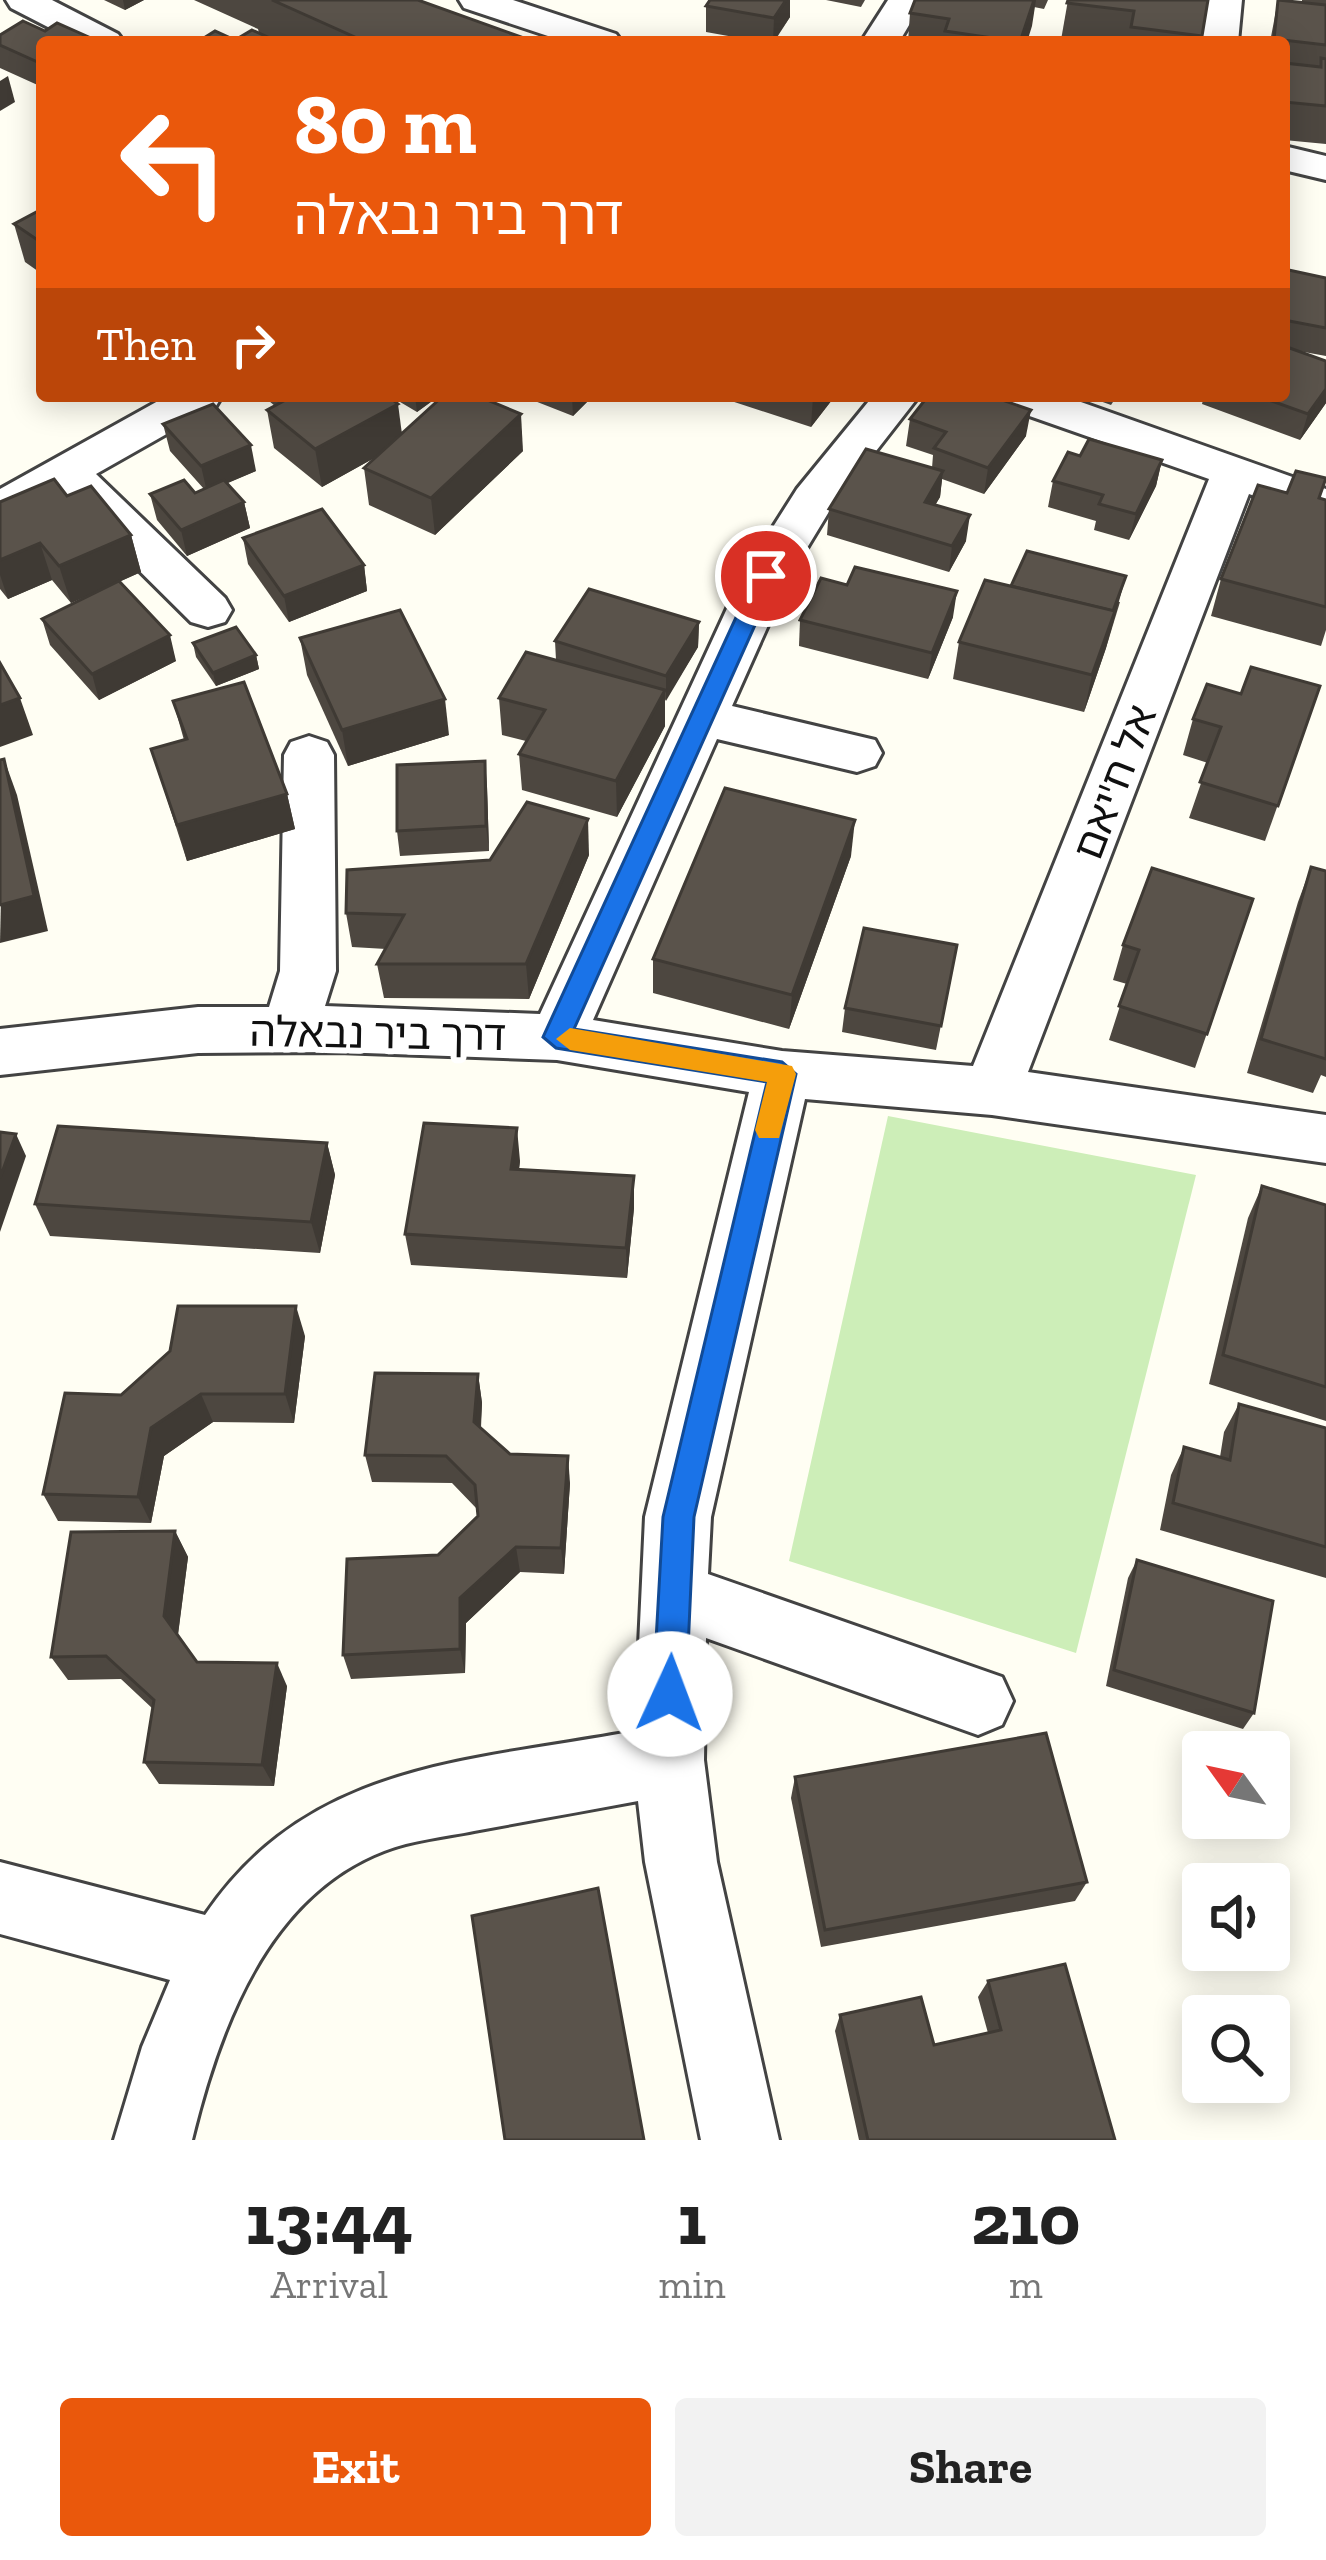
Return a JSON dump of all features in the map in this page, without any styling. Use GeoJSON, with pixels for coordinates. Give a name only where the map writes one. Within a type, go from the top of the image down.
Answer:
{"type":"FeatureCollection","features":[{"type":"Feature","properties":{"kind":"street"},"geometry":{"type":"LineString","coordinates":[[884,36],[906,0]]}},
{"type":"Feature","properties":{"kind":"street"},"geometry":{"type":"LineString","coordinates":[[1220,36],[1224,0]]}},
{"type":"Feature","properties":{"kind":"street"},"geometry":{"type":"LineString","coordinates":[[0,34],[38,8],[93,36]]}},
{"type":"Feature","properties":{"kind":"street"},"geometry":{"type":"LineString","coordinates":[[464,9],[582,36]]}},
{"type":"Feature","properties":{"kind":"street"},"geometry":{"type":"LineString","coordinates":[[1290,159],[1326,168]]}},
{"type":"Feature","properties":{"kind":"street"},"geometry":{"type":"LineString","coordinates":[[1290,197],[1326,194]]}},
{"type":"Feature","properties":{"kind":"street"},"geometry":{"type":"LineString","coordinates":[[0,509],[190,402]]}},
{"type":"Feature","properties":{"kind":"street"},"geometry":{"type":"LineString","coordinates":[[556,1037],[699,717],[778,557],[813,500],[891,402]]}},
{"type":"Feature","properties":{"kind":"street"},"geometry":{"type":"LineString","coordinates":[[1061,402],[1127,411],[1235,472],[1326,506]]}},
{"type":"Feature","properties":{"kind":"street","name":"אל ח'יאם"},"geometry":{"type":"LineString","coordinates":[[992,1091],[1235,472]]}},
{"type":"Feature","properties":{"kind":"street"},"geometry":{"type":"LineString","coordinates":[[68,474],[208,610]]}},
{"type":"Feature","properties":{"kind":"street"},"geometry":{"type":"LineString","coordinates":[[699,717],[857,753]]}},
{"type":"Feature","properties":{"kind":"street"},"geometry":{"type":"LineString","coordinates":[[290,1029],[308,971],[309,755]]}},
{"type":"Feature","properties":{"kind":"street","name":"דרך ביר נבאלה"},"geometry":{"type":"LineString","coordinates":[[0,1052],[198,1030],[556,1037],[782,1074],[992,1091],[1326,1139]]}},
{"type":"Feature","properties":{"kind":"street"},"geometry":{"type":"LineString","coordinates":[[740,2140],[681,1862],[669,1760],[673,1594],[683,1495],[782,1074]]}},
{"type":"Feature","properties":{"kind":"street"},"geometry":{"type":"LineString","coordinates":[[673,1594],[978,1701]]}},
{"type":"Feature","properties":{"kind":"street"},"geometry":{"type":"LineString","coordinates":[[152,2140],[197,1995],[279,1883],[318,1850],[362,1823],[421,1806],[669,1760]]}},
{"type":"Feature","properties":{"kind":"street"},"geometry":{"type":"LineString","coordinates":[[0,1898],[223,1957]]}},
{"type":"Feature","properties":{"kind":"green space"},"geometry":{"type":"Polygon","coordinates":[[[888,1116],[1196,1175],[1076,1653],[789,1561],[888,1116]]]}},
{"type":"Feature","properties":{"kind":"building"},"geometry":{"type":"Polygon","coordinates":[[[272,0],[418,0],[518,36],[353,36],[272,0]]]}},
{"type":"Feature","properties":{"kind":"building"},"geometry":{"type":"Polygon","coordinates":[[[710,0],[786,0],[774,18],[706,6],[710,0]]]}},
{"type":"Feature","properties":{"kind":"building"},"geometry":{"type":"Polygon","coordinates":[[[915,0],[1034,0],[1022,36],[945,31],[949,19],[910,13],[915,0]]]}},
{"type":"Feature","properties":{"kind":"building"},"geometry":{"type":"Polygon","coordinates":[[[1068,0],[1208,0],[1202,36],[1131,27],[1134,11],[1068,0]]]}},
{"type":"Feature","properties":{"kind":"building"},"geometry":{"type":"Polygon","coordinates":[[[1278,0],[1326,5],[1326,45],[1274,36],[1278,0]]]}},
{"type":"Feature","properties":{"kind":"building"},"geometry":{"type":"Polygon","coordinates":[[[23,21],[45,31],[57,23],[86,36],[36,36],[36,61],[0,45],[0,35],[23,21]]]}},
{"type":"Feature","properties":{"kind":"building"},"geometry":{"type":"Polygon","coordinates":[[[1321,58],[1326,59],[1326,106],[1290,103],[1290,64],[1321,67],[1321,58]]]}},
{"type":"Feature","properties":{"kind":"building"},"geometry":{"type":"Polygon","coordinates":[[[36,212],[36,239],[14,224],[36,212]]]}},
{"type":"Feature","properties":{"kind":"building"},"geometry":{"type":"Polygon","coordinates":[[[1290,270],[1326,278],[1326,328],[1290,321],[1290,270]]]}},
{"type":"Feature","properties":{"kind":"building"},"geometry":{"type":"Polygon","coordinates":[[[1290,348],[1326,361],[1326,389],[1308,414],[1275,402],[1290,402],[1290,348]]]}},
{"type":"Feature","properties":{"kind":"building"},"geometry":{"type":"Polygon","coordinates":[[[282,402],[398,404],[315,449],[267,410],[282,402]]]}},
{"type":"Feature","properties":{"kind":"building"},"geometry":{"type":"Polygon","coordinates":[[[436,402],[492,402],[521,414],[431,498],[364,468],[436,402]]]}},
{"type":"Feature","properties":{"kind":"building"},"geometry":{"type":"Polygon","coordinates":[[[923,402],[1008,402],[1031,410],[988,468],[934,448],[946,432],[910,419],[923,402]]]}},
{"type":"Feature","properties":{"kind":"building"},"geometry":{"type":"Polygon","coordinates":[[[213,404],[251,445],[201,466],[163,424],[213,404]]]}},
{"type":"Feature","properties":{"kind":"building"},"geometry":{"type":"Polygon","coordinates":[[[1089,439],[1162,460],[1136,514],[1099,504],[1103,495],[1053,481],[1068,452],[1080,456],[1089,439]]]}},
{"type":"Feature","properties":{"kind":"building"},"geometry":{"type":"Polygon","coordinates":[[[866,449],[943,471],[925,502],[970,515],[952,546],[829,509],[866,449]]]}},
{"type":"Feature","properties":{"kind":"building"},"geometry":{"type":"Polygon","coordinates":[[[1296,471],[1326,478],[1319,498],[1326,500],[1326,607],[1221,579],[1258,485],[1287,493],[1296,471]]]}},
{"type":"Feature","properties":{"kind":"building"},"geometry":{"type":"Polygon","coordinates":[[[54,479],[67,496],[91,486],[131,535],[59,566],[40,543],[0,560],[0,502],[54,479]]]}},
{"type":"Feature","properties":{"kind":"building"},"geometry":{"type":"Polygon","coordinates":[[[184,480],[195,493],[224,480],[244,502],[181,530],[150,494],[184,480]]]}},
{"type":"Feature","properties":{"kind":"building"},"geometry":{"type":"Polygon","coordinates":[[[322,509],[364,565],[284,596],[243,538],[322,509]]]}},
{"type":"Feature","properties":{"kind":"building"},"geometry":{"type":"Polygon","coordinates":[[[1027,551],[1126,576],[1113,611],[1011,586],[1027,551]]]}},
{"type":"Feature","properties":{"kind":"building"},"geometry":{"type":"Polygon","coordinates":[[[855,567],[957,591],[932,653],[800,620],[821,578],[847,585],[855,567]]]}},
{"type":"Feature","properties":{"kind":"building"},"geometry":{"type":"Polygon","coordinates":[[[985,580],[1115,611],[1092,675],[959,642],[985,580]]]}},
{"type":"Feature","properties":{"kind":"building"},"geometry":{"type":"Polygon","coordinates":[[[119,581],[170,635],[92,674],[42,619],[119,581]]]}},
{"type":"Feature","properties":{"kind":"building"},"geometry":{"type":"Polygon","coordinates":[[[589,589],[699,622],[666,676],[555,641],[589,589]]]}},
{"type":"Feature","properties":{"kind":"building"},"geometry":{"type":"Polygon","coordinates":[[[400,610],[445,699],[342,730],[300,638],[400,610]]]}},
{"type":"Feature","properties":{"kind":"building"},"geometry":{"type":"Polygon","coordinates":[[[236,627],[256,655],[213,673],[193,643],[236,627]]]}},
{"type":"Feature","properties":{"kind":"building"},"geometry":{"type":"Polygon","coordinates":[[[526,652],[665,690],[616,781],[519,754],[545,710],[499,698],[526,652]]]}},
{"type":"Feature","properties":{"kind":"building"},"geometry":{"type":"Polygon","coordinates":[[[0,663],[20,698],[0,705],[0,663]]]}},
{"type":"Feature","properties":{"kind":"building"},"geometry":{"type":"Polygon","coordinates":[[[1251,667],[1320,686],[1278,806],[1200,782],[1221,727],[1193,719],[1207,684],[1241,694],[1251,667]]]}},
{"type":"Feature","properties":{"kind":"building"},"geometry":{"type":"Polygon","coordinates":[[[244,682],[287,794],[177,825],[151,749],[187,739],[173,701],[244,682]]]}},
{"type":"Feature","properties":{"kind":"building"},"geometry":{"type":"Polygon","coordinates":[[[4,759],[34,896],[0,905],[0,760],[4,759]]]}},
{"type":"Feature","properties":{"kind":"building"},"geometry":{"type":"Polygon","coordinates":[[[485,761],[486,826],[397,831],[397,765],[485,761]]]}},
{"type":"Feature","properties":{"kind":"building"},"geometry":{"type":"Polygon","coordinates":[[[725,788],[855,820],[792,995],[653,959],[725,788]]]}},
{"type":"Feature","properties":{"kind":"building"},"geometry":{"type":"Polygon","coordinates":[[[527,802],[588,819],[526,964],[377,964],[404,915],[346,913],[347,870],[490,860],[527,802]]]}},
{"type":"Feature","properties":{"kind":"building"},"geometry":{"type":"Polygon","coordinates":[[[1311,867],[1326,871],[1326,1059],[1261,1039],[1311,867]]]}},
{"type":"Feature","properties":{"kind":"building"},"geometry":{"type":"Polygon","coordinates":[[[1152,868],[1253,899],[1207,1034],[1119,1006],[1139,950],[1123,945],[1152,868]]]}},
{"type":"Feature","properties":{"kind":"building"},"geometry":{"type":"Polygon","coordinates":[[[864,928],[957,945],[941,1026],[845,1008],[864,928]]]}},
{"type":"Feature","properties":{"kind":"building"},"geometry":{"type":"Polygon","coordinates":[[[424,1123],[517,1128],[511,1169],[634,1176],[626,1248],[405,1234],[424,1123]]]}},
{"type":"Feature","properties":{"kind":"building"},"geometry":{"type":"Polygon","coordinates":[[[58,1126],[327,1143],[311,1222],[35,1204],[58,1126]]]}},
{"type":"Feature","properties":{"kind":"building"},"geometry":{"type":"Polygon","coordinates":[[[0,1132],[16,1134],[0,1178],[0,1132]]]}},
{"type":"Feature","properties":{"kind":"building"},"geometry":{"type":"Polygon","coordinates":[[[1262,1186],[1326,1205],[1326,1387],[1223,1355],[1262,1186]]]}},
{"type":"Feature","properties":{"kind":"building"},"geometry":{"type":"Polygon","coordinates":[[[178,1306],[296,1306],[285,1394],[201,1394],[151,1428],[138,1497],[43,1494],[65,1393],[121,1395],[170,1351],[178,1306]]]}},
{"type":"Feature","properties":{"kind":"building"},"geometry":{"type":"Polygon","coordinates":[[[375,1373],[478,1374],[474,1422],[510,1454],[568,1456],[561,1548],[516,1547],[460,1598],[460,1649],[343,1655],[347,1559],[438,1555],[478,1516],[475,1485],[446,1456],[365,1455],[375,1373]]]}},
{"type":"Feature","properties":{"kind":"building"},"geometry":{"type":"Polygon","coordinates":[[[1239,1404],[1326,1428],[1326,1547],[1173,1503],[1184,1447],[1230,1460],[1239,1404]]]}},
{"type":"Feature","properties":{"kind":"building"},"geometry":{"type":"Polygon","coordinates":[[[175,1531],[164,1616],[197,1662],[277,1663],[262,1765],[144,1762],[154,1700],[106,1656],[51,1657],[71,1532],[175,1531]]]}},
{"type":"Feature","properties":{"kind":"building"},"geometry":{"type":"Polygon","coordinates":[[[1137,1560],[1273,1601],[1254,1713],[1114,1670],[1137,1560]]]}},
{"type":"Feature","properties":{"kind":"building"},"geometry":{"type":"Polygon","coordinates":[[[1046,1733],[1087,1882],[825,1930],[795,1777],[1046,1733]]]}},
{"type":"Feature","properties":{"kind":"building"},"geometry":{"type":"Polygon","coordinates":[[[598,1888],[644,2140],[505,2140],[472,1916],[598,1888]]]}},
{"type":"Feature","properties":{"kind":"building"},"geometry":{"type":"Polygon","coordinates":[[[1065,1964],[1115,2140],[868,2140],[840,2015],[921,1997],[934,2045],[1001,2030],[988,1981],[1065,1964]]]}},
{"type":"Feature","properties":{"kind":"slow traffic"},"geometry":{"type":"LineString","coordinates":[[570,1039],[782,1074],[769,1130]]}},
{"type":"Feature","properties":{"kind":"route"},"geometry":{"type":"LineString","coordinates":[[670,1694],[678,1517],[782,1074],[556,1037],[766,576]]}}]}
